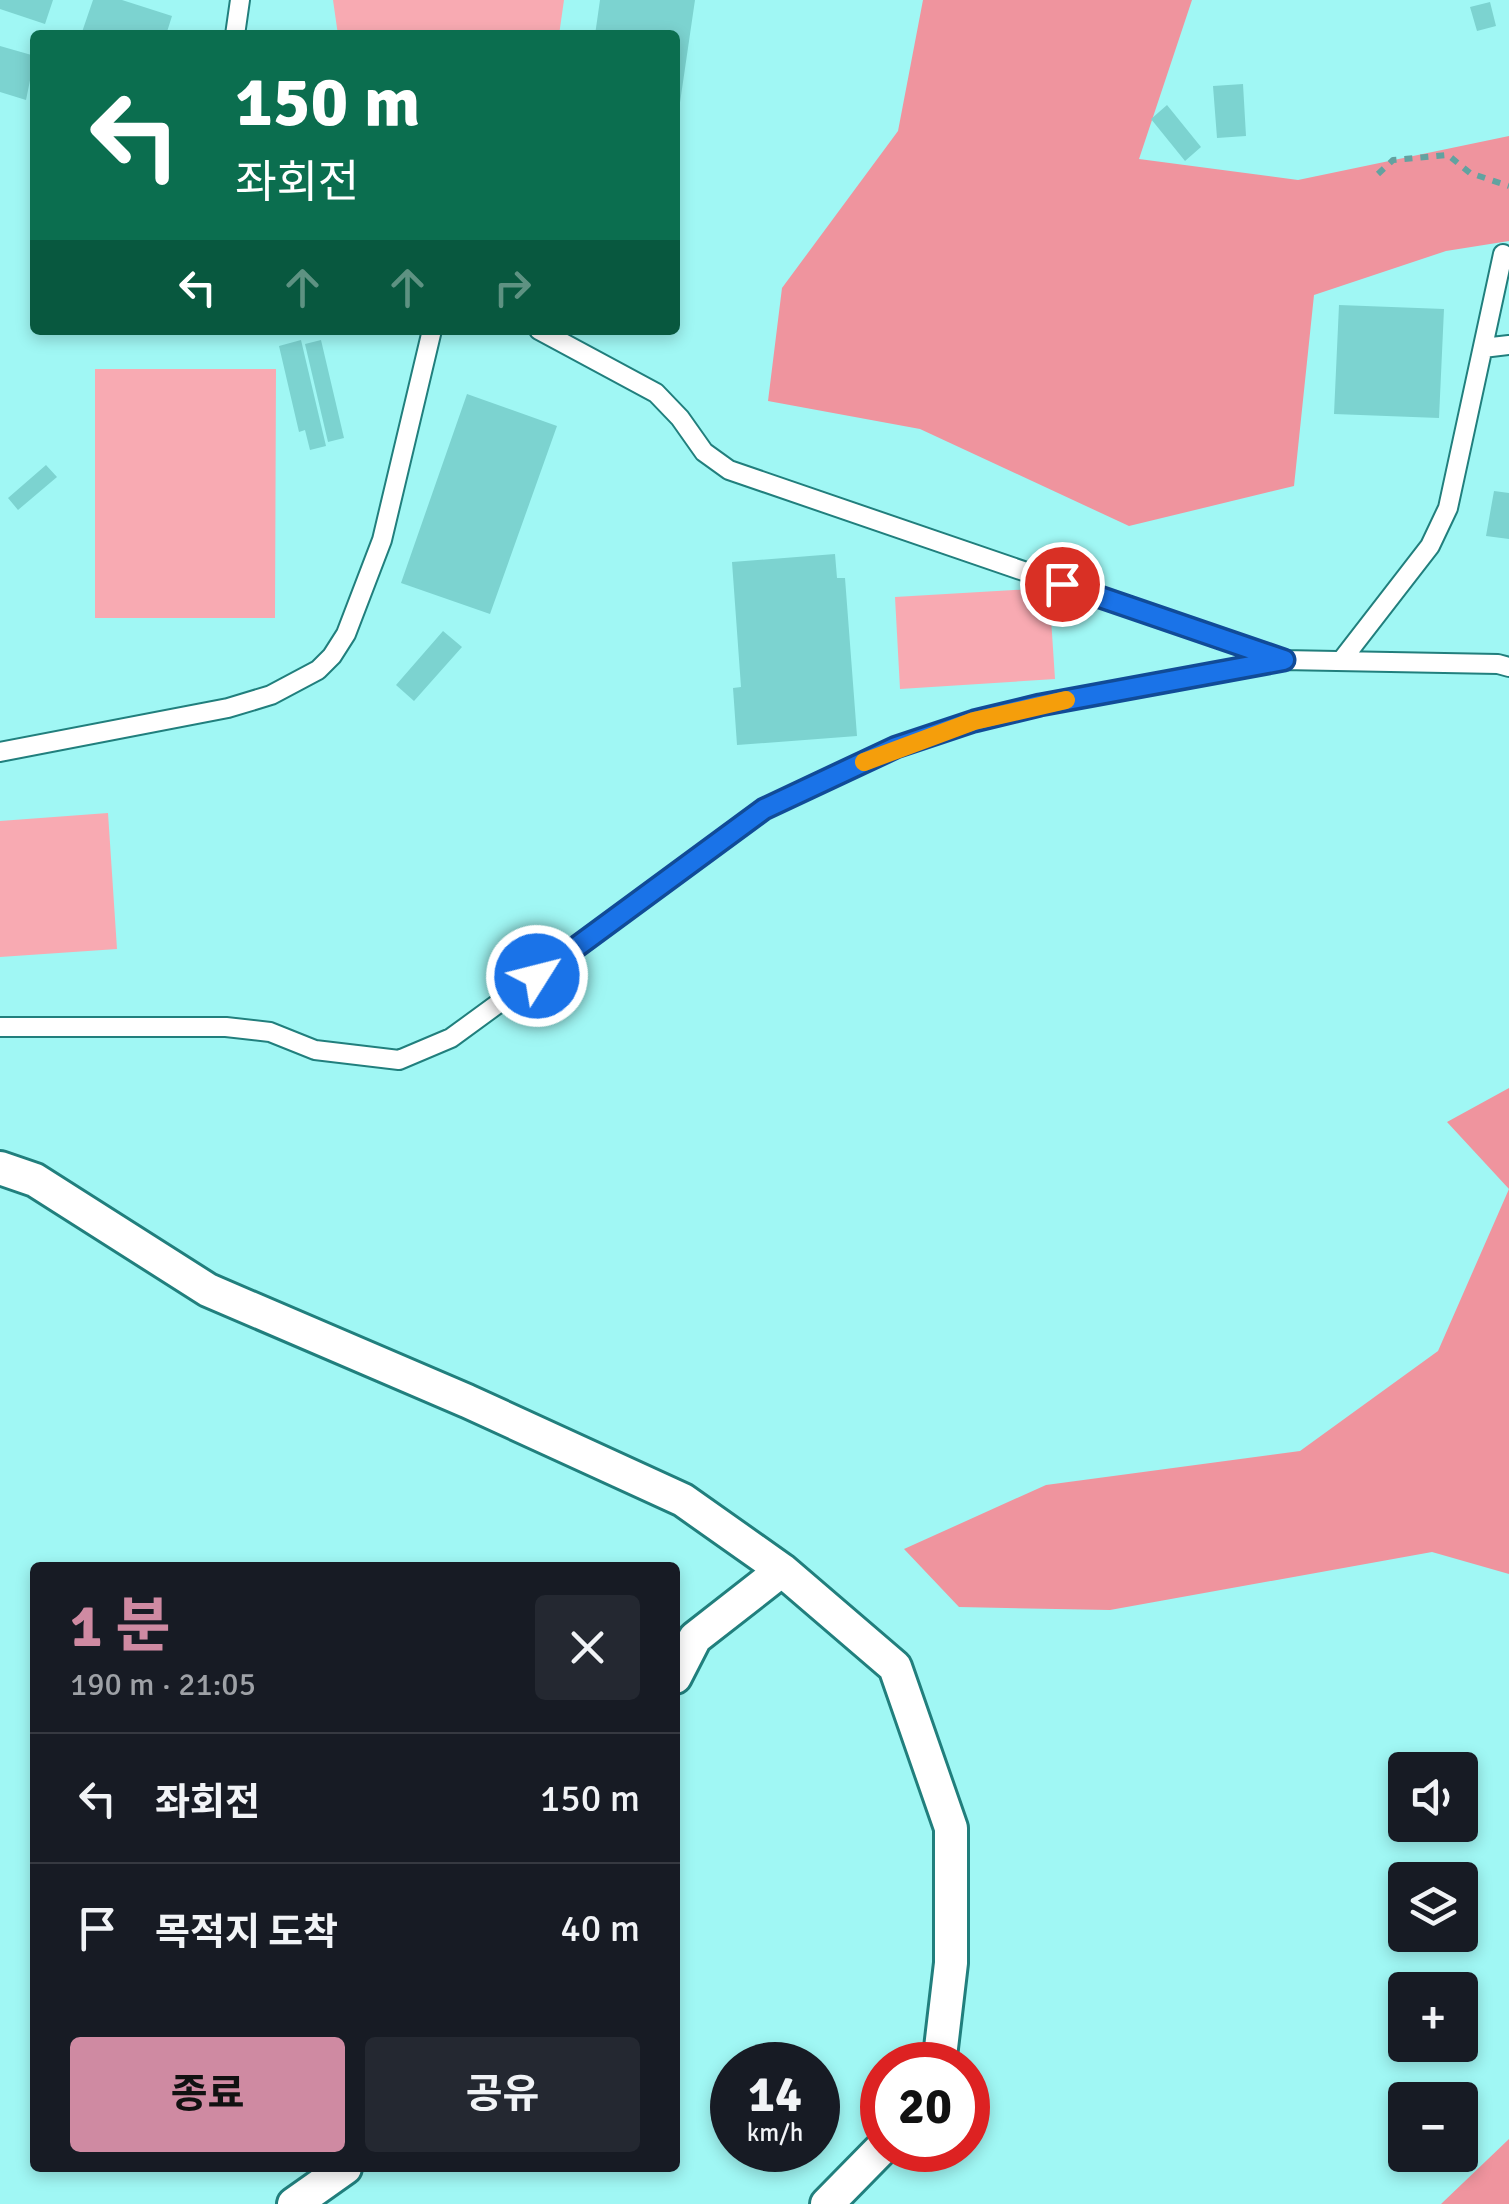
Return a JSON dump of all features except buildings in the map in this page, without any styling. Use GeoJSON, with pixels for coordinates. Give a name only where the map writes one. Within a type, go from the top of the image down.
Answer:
{"type":"FeatureCollection","features":[{"type":"Feature","properties":{"kind":"street"},"geometry":{"type":"LineString","coordinates":[[0,1168],[35,1180],[208,1290],[468,1401],[682,1500],[782,1570],[895,1667],[951,1828],[951,1963],[942,2042]]}},
{"type":"Feature","properties":{"kind":"street"},"geometry":{"type":"LineString","coordinates":[[680,1666],[694,1638],[782,1570]]}},
{"type":"Feature","properties":{"kind":"street"},"geometry":{"type":"LineString","coordinates":[[827,2204],[860,2170]]}},
{"type":"Feature","properties":{"kind":"street"},"geometry":{"type":"LineString","coordinates":[[294,2204],[338,2172]]}},
{"type":"Feature","properties":{"kind":"lane"},"geometry":{"type":"LineString","coordinates":[[237,30],[240,0]]}},
{"type":"Feature","properties":{"kind":"lane"},"geometry":{"type":"LineString","coordinates":[[1342,661],[1430,546],[1448,508],[1503,254]]}},
{"type":"Feature","properties":{"kind":"lane"},"geometry":{"type":"LineString","coordinates":[[0,752],[228,708],[271,696],[300,682],[325,663],[346,634],[382,540],[431,335]]}},
{"type":"Feature","properties":{"kind":"lane"},"geometry":{"type":"LineString","coordinates":[[548,335],[656,393],[704,452],[730,470],[1284,660]]}},
{"type":"Feature","properties":{"kind":"lane"},"geometry":{"type":"LineString","coordinates":[[1483,348],[1509,345]]}},
{"type":"Feature","properties":{"kind":"lane"},"geometry":{"type":"LineString","coordinates":[[0,1028],[226,1026],[270,1032],[315,1050],[399,1060],[451,1038],[764,809],[861,763],[974,721],[1284,660],[1509,667]]}},
{"type":"Feature","properties":{"kind":"path"},"geometry":{"type":"LineString","coordinates":[[1378,174],[1393,160],[1448,154],[1470,173],[1509,186]]}},
{"type":"Feature","properties":{"kind":"shaded area"},"geometry":{"type":"Polygon","coordinates":[[[333,0],[564,0],[560,30],[337,30],[333,0]]]}},
{"type":"Feature","properties":{"kind":"shaded area"},"geometry":{"type":"Polygon","coordinates":[[[923,0],[1192,0],[1139,159],[1298,180],[1509,136],[1509,241],[1446,251],[1314,295],[1294,486],[1129,526],[920,429],[768,401],[782,288],[898,131],[923,0]]]}},
{"type":"Feature","properties":{"kind":"shaded area"},"geometry":{"type":"Polygon","coordinates":[[[95,369],[276,369],[275,618],[95,618],[95,369]]]}},
{"type":"Feature","properties":{"kind":"shaded area"},"geometry":{"type":"Polygon","coordinates":[[[1049,588],[1055,679],[900,689],[895,597],[1049,588]]]}},
{"type":"Feature","properties":{"kind":"shaded area"},"geometry":{"type":"Polygon","coordinates":[[[108,813],[117,949],[0,957],[0,821],[108,813]]]}},
{"type":"Feature","properties":{"kind":"shaded area"},"geometry":{"type":"Polygon","coordinates":[[[1509,1088],[1509,1189],[1447,1122],[1509,1088]]]}},
{"type":"Feature","properties":{"kind":"shaded area"},"geometry":{"type":"Polygon","coordinates":[[[1509,1189],[1509,1574],[1432,1552],[1110,1610],[959,1607],[904,1549],[1046,1485],[1300,1451],[1438,1351],[1509,1189]]]}},
{"type":"Feature","properties":{"kind":"shaded area"},"geometry":{"type":"Polygon","coordinates":[[[1509,2139],[1509,2204],[1441,2204],[1478,2172],[1509,2139]]]}},
{"type":"Feature","properties":{"kind":"slow traffic"},"geometry":{"type":"LineString","coordinates":[[864,762],[974,721],[1066,700]]}},
{"type":"Feature","properties":{"kind":"route"},"geometry":{"type":"LineString","coordinates":[[537,976],[764,809],[896,747],[974,721],[1040,705],[1284,660],[1062,584]]}}]}
